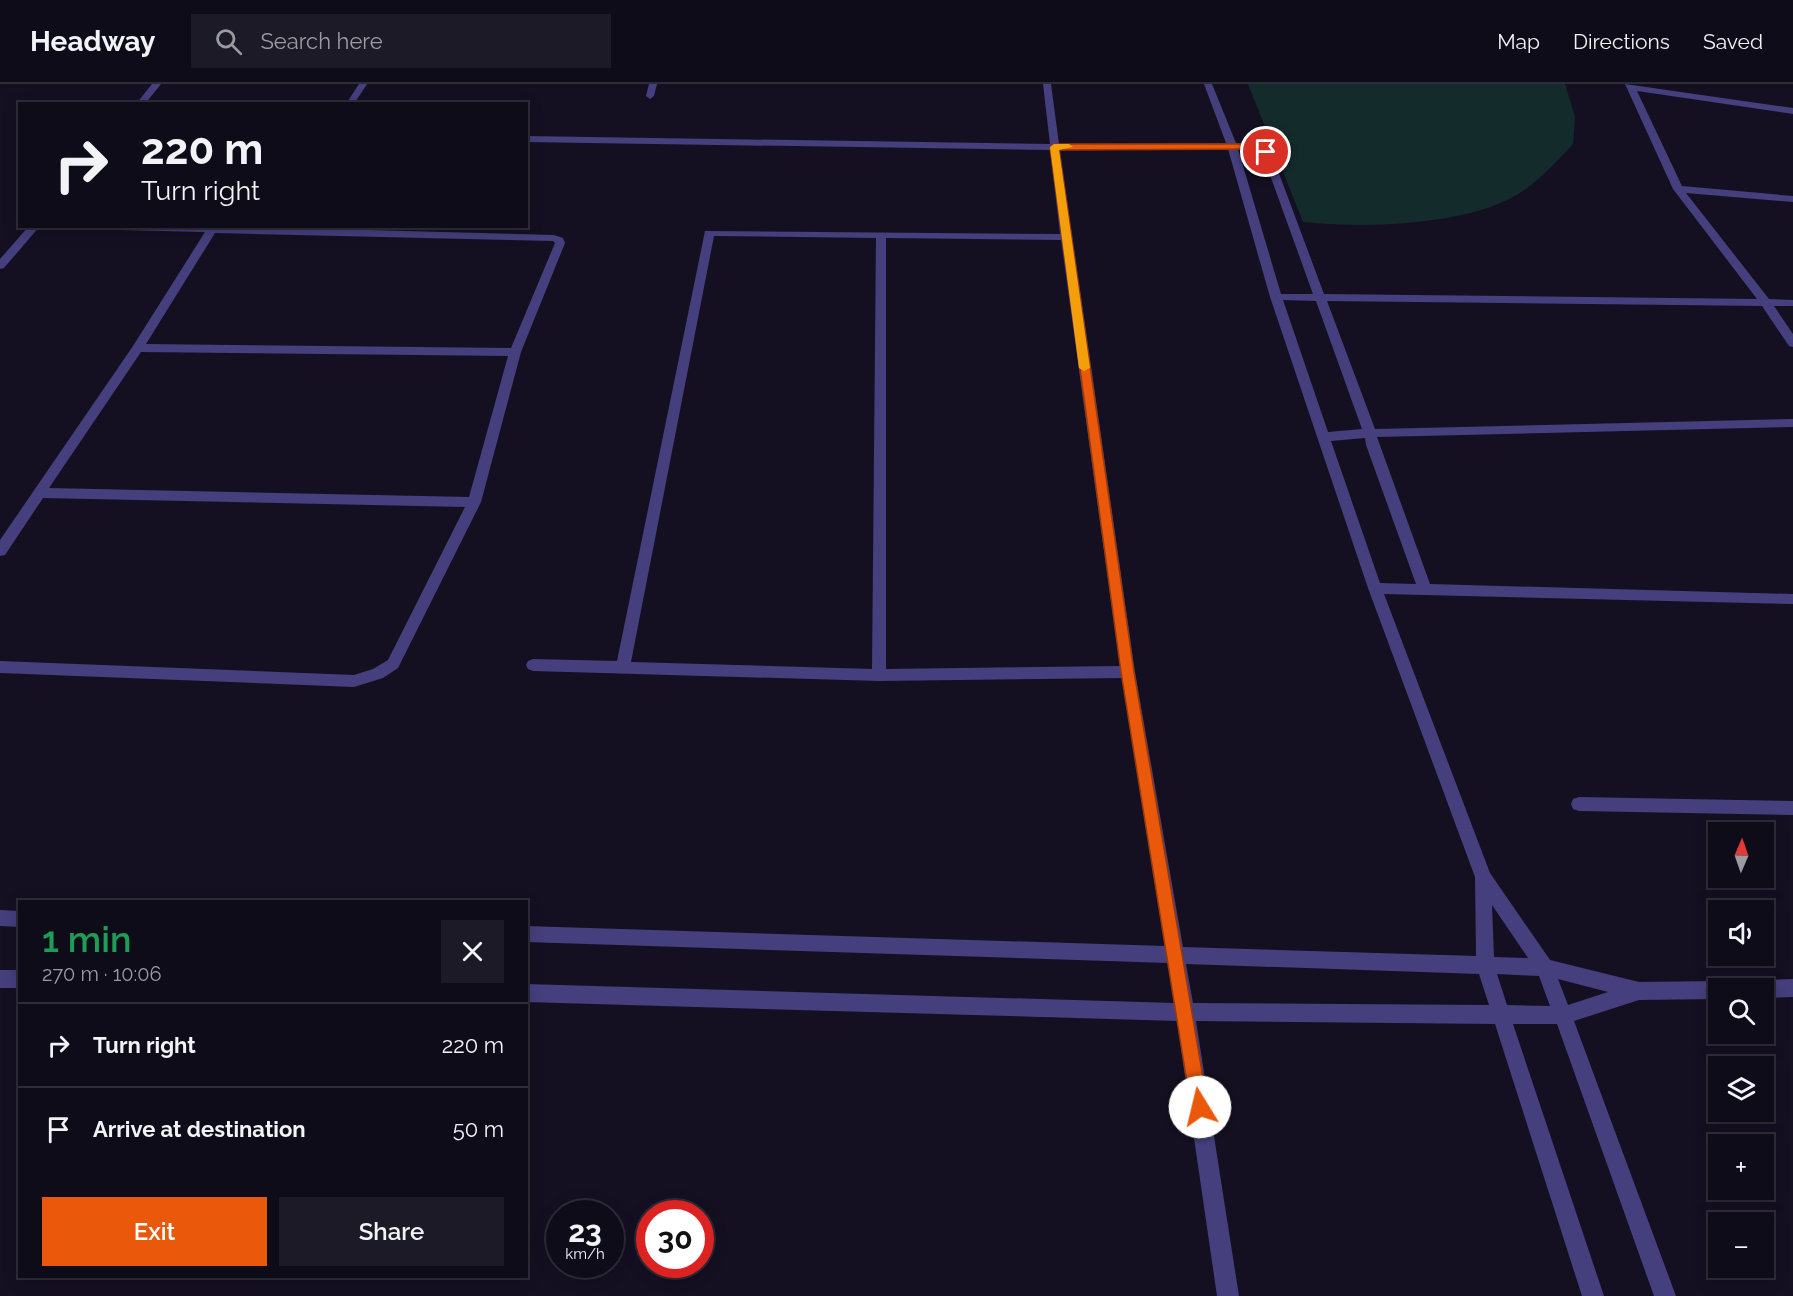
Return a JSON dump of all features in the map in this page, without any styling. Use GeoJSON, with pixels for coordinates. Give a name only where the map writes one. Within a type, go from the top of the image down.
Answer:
{"type":"FeatureCollection","features":[{"type":"Feature","properties":{"kind":"street"},"geometry":{"type":"LineString","coordinates":[[142,102],[157,84]]}},
{"type":"Feature","properties":{"kind":"street"},"geometry":{"type":"LineString","coordinates":[[351,102],[363,84]]}},
{"type":"Feature","properties":{"kind":"street"},"geometry":{"type":"LineString","coordinates":[[650,96],[653,84]]}},
{"type":"Feature","properties":{"kind":"street"},"geometry":{"type":"LineString","coordinates":[[1047,84],[1066,237],[1128,672],[1185,1012],[1228,1296]]}},
{"type":"Feature","properties":{"kind":"street"},"geometry":{"type":"LineString","coordinates":[[1208,84],[1232,146],[1276,297],[1375,588],[1483,877],[1545,967],[1665,1296]]}},
{"type":"Feature","properties":{"kind":"street"},"geometry":{"type":"LineString","coordinates":[[1631,86],[1793,111]]}},
{"type":"Feature","properties":{"kind":"street"},"geometry":{"type":"LineString","coordinates":[[1631,86],[1678,189],[1766,303],[1793,343]]}},
{"type":"Feature","properties":{"kind":"street"},"geometry":{"type":"LineString","coordinates":[[528,139],[1054,147],[1257,146],[1266,152],[1425,589]]}},
{"type":"Feature","properties":{"kind":"street"},"geometry":{"type":"LineString","coordinates":[[1678,189],[1793,199]]}},
{"type":"Feature","properties":{"kind":"street"},"geometry":{"type":"LineString","coordinates":[[0,266],[33,228]]}},
{"type":"Feature","properties":{"kind":"street"},"geometry":{"type":"LineString","coordinates":[[0,667],[354,681],[378,674],[393,664],[474,502],[515,352],[560,243],[559,240],[168,228]]}},
{"type":"Feature","properties":{"kind":"street"},"geometry":{"type":"LineString","coordinates":[[0,551],[138,348],[212,229]]}},
{"type":"Feature","properties":{"kind":"street"},"geometry":{"type":"LineString","coordinates":[[623,667],[709,233],[1066,237]]}},
{"type":"Feature","properties":{"kind":"street"},"geometry":{"type":"LineString","coordinates":[[879,675],[881,235]]}},
{"type":"Feature","properties":{"kind":"street"},"geometry":{"type":"LineString","coordinates":[[1276,297],[1793,303]]}},
{"type":"Feature","properties":{"kind":"street"},"geometry":{"type":"LineString","coordinates":[[138,348],[515,352]]}},
{"type":"Feature","properties":{"kind":"street"},"geometry":{"type":"LineString","coordinates":[[1324,437],[1370,433],[1793,423]]}},
{"type":"Feature","properties":{"kind":"street"},"geometry":{"type":"LineString","coordinates":[[41,493],[474,502]]}},
{"type":"Feature","properties":{"kind":"street"},"geometry":{"type":"LineString","coordinates":[[1375,588],[1793,599]]}},
{"type":"Feature","properties":{"kind":"street"},"geometry":{"type":"LineString","coordinates":[[533,665],[879,675],[1128,672]]}},
{"type":"Feature","properties":{"kind":"street"},"geometry":{"type":"LineString","coordinates":[[1579,804],[1793,808]]}},
{"type":"Feature","properties":{"kind":"street"},"geometry":{"type":"LineString","coordinates":[[1483,877],[1485,965],[1593,1296]]}},
{"type":"Feature","properties":{"kind":"street"},"geometry":{"type":"LineString","coordinates":[[0,918],[18,919]]}},
{"type":"Feature","properties":{"kind":"street"},"geometry":{"type":"LineString","coordinates":[[528,934],[1545,967],[1639,991],[1708,990]]}},
{"type":"Feature","properties":{"kind":"street"},"geometry":{"type":"LineString","coordinates":[[0,979],[18,979]]}},
{"type":"Feature","properties":{"kind":"street"},"geometry":{"type":"LineString","coordinates":[[1774,989],[1793,988]]}},
{"type":"Feature","properties":{"kind":"street"},"geometry":{"type":"LineString","coordinates":[[528,993],[1185,1012],[1564,1015],[1639,991]]}},
{"type":"Feature","properties":{"kind":"green space"},"geometry":{"type":"Polygon","coordinates":[[[1248,84],[1565,84],[1575,117],[1573,144],[1544,174],[1520,193],[1489,207],[1464,214],[1409,223],[1353,225],[1303,222],[1248,84]]]}},
{"type":"Feature","properties":{"kind":"slow traffic"},"geometry":{"type":"LineString","coordinates":[[1069,147],[1054,147],[1084,368]]}},
{"type":"Feature","properties":{"kind":"route"},"geometry":{"type":"LineString","coordinates":[[1200,1107],[1128,672],[1054,147],[1257,146],[1266,152]]}}]}
